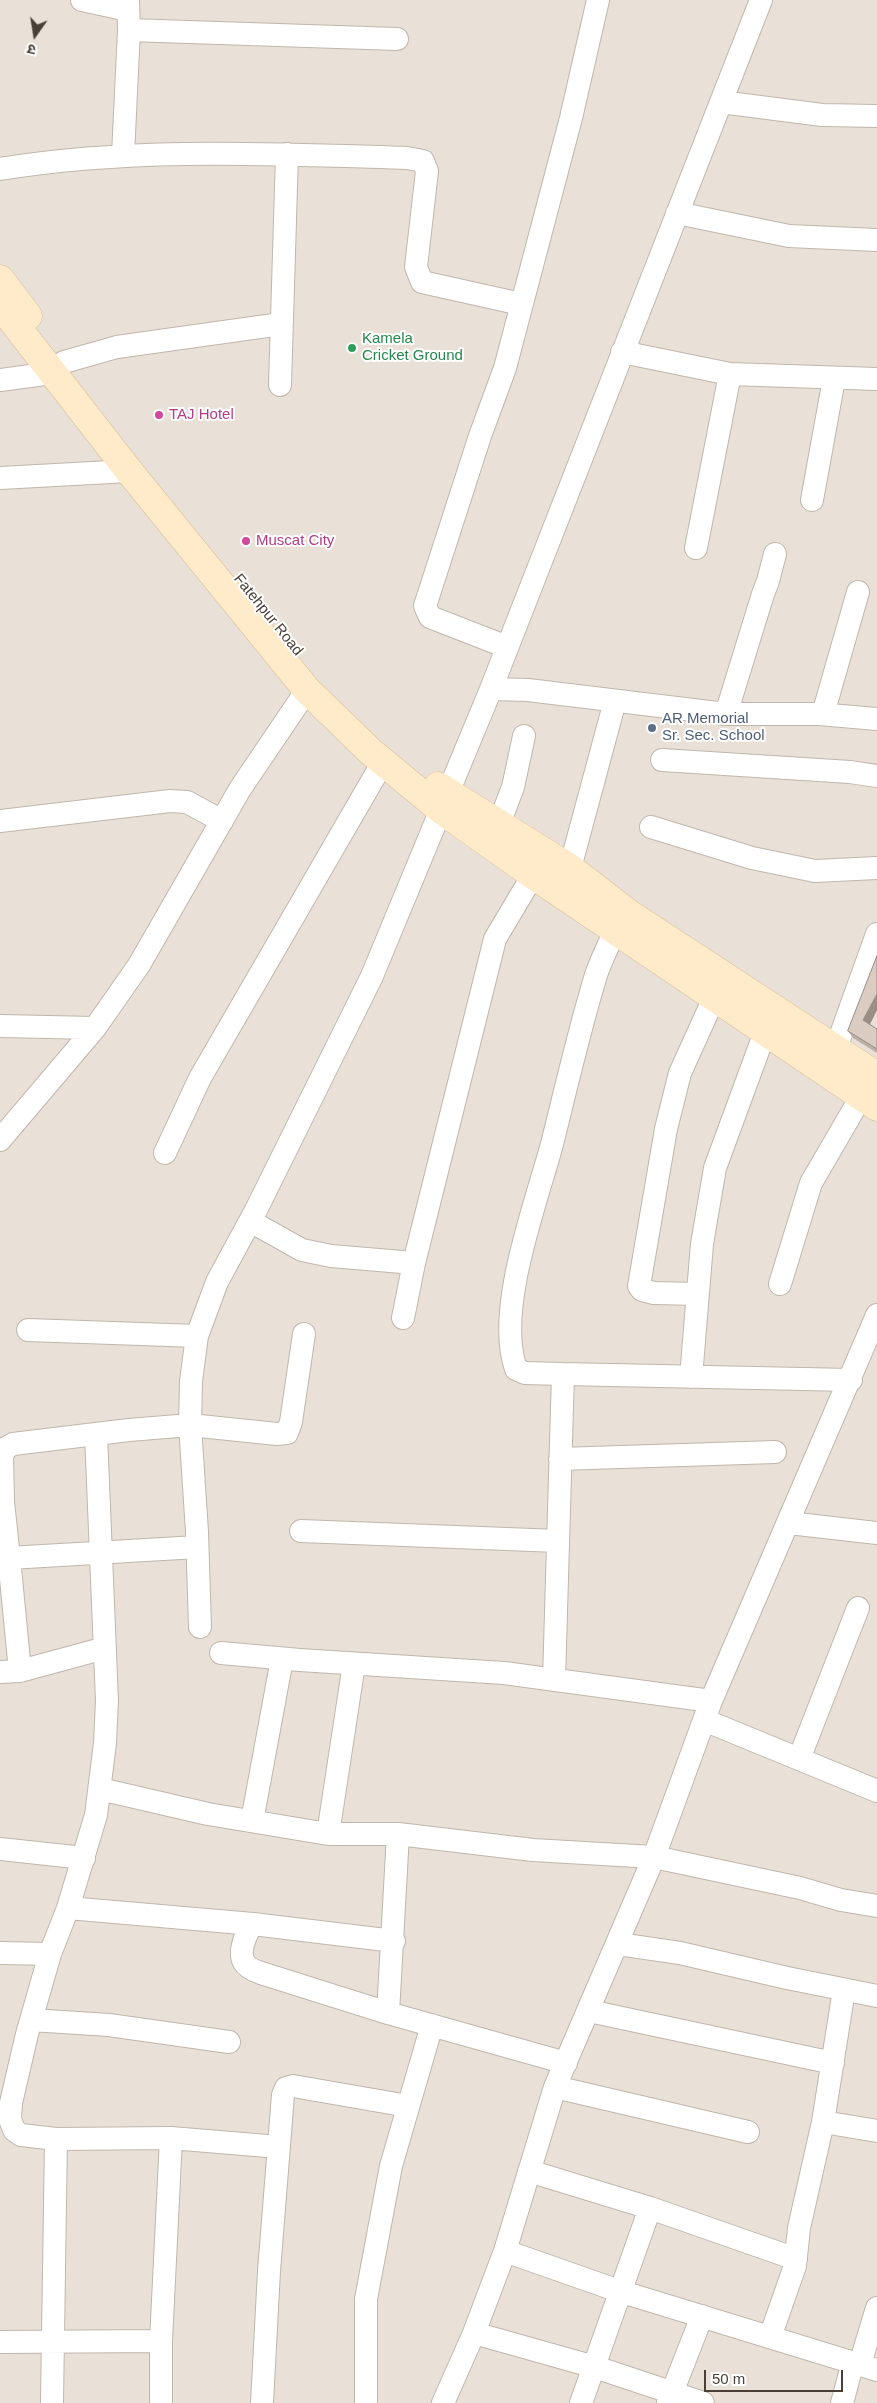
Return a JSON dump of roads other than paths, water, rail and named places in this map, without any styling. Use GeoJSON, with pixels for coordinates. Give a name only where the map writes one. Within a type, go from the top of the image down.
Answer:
{"type":"FeatureCollection","features":[{"type":"Feature","properties":{"kind":"street"},"geometry":{"type":"LineString","coordinates":[[82,0],[129,13],[397,39]]}},
{"type":"Feature","properties":{"kind":"street"},"geometry":{"type":"LineString","coordinates":[[507,647],[430,618],[425,606],[477,444],[505,368],[571,118],[598,0]]}},
{"type":"Feature","properties":{"kind":"street"},"geometry":{"type":"LineString","coordinates":[[200,1627],[190,1425],[191,1381],[198,1336],[217,1282],[250,1221],[372,976],[491,689],[762,0]]}},
{"type":"Feature","properties":{"kind":"street"},"geometry":{"type":"LineString","coordinates":[[123,155],[129,13]]}},
{"type":"Feature","properties":{"kind":"street"},"geometry":{"type":"LineString","coordinates":[[721,102],[822,115],[877,116]]}},
{"type":"Feature","properties":{"kind":"street"},"geometry":{"type":"LineString","coordinates":[[0,169],[40,162],[123,155],[287,154],[407,158],[423,162],[427,170],[416,268],[422,282],[522,304]]}},
{"type":"Feature","properties":{"kind":"street"},"geometry":{"type":"LineString","coordinates":[[280,385],[287,154]]}},
{"type":"Feature","properties":{"kind":"street"},"geometry":{"type":"LineString","coordinates":[[677,213],[789,236],[877,240]]}},
{"type":"Feature","properties":{"kind":"street","name":"Fatehpur Road"},"geometry":{"type":"LineString","coordinates":[[0,279],[58,367],[319,676],[444,800],[499,824],[570,868],[628,913],[836,1048],[872,1093]]}},
{"type":"Feature","properties":{"kind":"street"},"geometry":{"type":"LineString","coordinates":[[0,305],[58,367],[129,471],[307,690],[384,762],[444,800],[533,875],[714,998],[765,1032],[872,1093],[811,1183],[780,1284]]}},
{"type":"Feature","properties":{"kind":"street"},"geometry":{"type":"LineString","coordinates":[[0,380],[58,367],[117,347],[281,324]]}},
{"type":"Feature","properties":{"kind":"street"},"geometry":{"type":"LineString","coordinates":[[622,352],[730,374],[877,379]]}},
{"type":"Feature","properties":{"kind":"street"},"geometry":{"type":"LineString","coordinates":[[696,548],[730,374]]}},
{"type":"Feature","properties":{"kind":"street"},"geometry":{"type":"LineString","coordinates":[[812,500],[834,379]]}},
{"type":"Feature","properties":{"kind":"street"},"geometry":{"type":"LineString","coordinates":[[0,478],[129,471]]}},
{"type":"Feature","properties":{"kind":"street"},"geometry":{"type":"LineString","coordinates":[[726,714],[762,594],[768,582],[775,554]]}},
{"type":"Feature","properties":{"kind":"street"},"geometry":{"type":"LineString","coordinates":[[823,714],[858,592]]}},
{"type":"Feature","properties":{"kind":"street"},"geometry":{"type":"LineString","coordinates":[[491,689],[528,690],[726,714],[823,714],[877,719]]}},
{"type":"Feature","properties":{"kind":"street"},"geometry":{"type":"LineString","coordinates":[[0,1140],[95,1028],[139,965],[240,789],[307,690]]}},
{"type":"Feature","properties":{"kind":"street"},"geometry":{"type":"LineString","coordinates":[[570,868],[614,701]]}},
{"type":"Feature","properties":{"kind":"street"},"geometry":{"type":"LineString","coordinates":[[499,824],[513,787],[524,736]]}},
{"type":"Feature","properties":{"kind":"street"},"geometry":{"type":"LineString","coordinates":[[662,760],[850,772],[877,776]]}},
{"type":"Feature","properties":{"kind":"street"},"geometry":{"type":"LineString","coordinates":[[165,1153],[200,1078],[384,762]]}},
{"type":"Feature","properties":{"kind":"street"},"geometry":{"type":"LineString","coordinates":[[0,821],[170,801],[187,802],[222,821]]}},
{"type":"Feature","properties":{"kind":"street"},"geometry":{"type":"LineString","coordinates":[[650,826],[752,858],[815,871],[877,868]]}},
{"type":"Feature","properties":{"kind":"street"},"geometry":{"type":"LineString","coordinates":[[403,1318],[414,1263],[496,939],[533,875]]}},
{"type":"Feature","properties":{"kind":"street"},"geometry":{"type":"LineString","coordinates":[[615,930],[596,974],[551,1148],[528,1222],[510,1310],[513,1361],[516,1370],[525,1373],[851,1380]]}},
{"type":"Feature","properties":{"kind":"street"},"geometry":{"type":"LineString","coordinates":[[836,1048],[877,934]]}},
{"type":"Feature","properties":{"kind":"street"},"geometry":{"type":"LineString","coordinates":[[698,1294],[654,1293],[642,1290],[639,1286],[666,1129],[680,1073],[714,998]]}},
{"type":"Feature","properties":{"kind":"street"},"geometry":{"type":"LineString","coordinates":[[0,1026],[95,1028]]}},
{"type":"Feature","properties":{"kind":"street"},"geometry":{"type":"LineString","coordinates":[[691,1377],[702,1244],[715,1168],[765,1032]]}},
{"type":"Feature","properties":{"kind":"street"},"geometry":{"type":"LineString","coordinates":[[250,1221],[302,1250],[331,1256],[414,1263]]}},
{"type":"Feature","properties":{"kind":"street"},"geometry":{"type":"LineString","coordinates":[[443,2403],[474,2333],[506,2251],[556,2087],[654,1857],[708,1711],[851,1380],[877,1315]]}},
{"type":"Feature","properties":{"kind":"street"},"geometry":{"type":"LineString","coordinates":[[28,1330],[198,1336]]}},
{"type":"Feature","properties":{"kind":"street"},"geometry":{"type":"LineString","coordinates":[[106,1648],[10,1672],[1,1486],[2,1455],[6,1448],[14,1444],[190,1425],[277,1434],[287,1433],[291,1422],[304,1334]]}},
{"type":"Feature","properties":{"kind":"street"},"geometry":{"type":"LineString","coordinates":[[554,1680],[563,1374]]}},
{"type":"Feature","properties":{"kind":"street"},"geometry":{"type":"LineString","coordinates":[[96,1434],[107,1701],[100,1789],[96,1815],[84,1858],[68,1908],[50,1954],[32,2020],[11,2103],[7,2131],[21,2135],[56,2139],[171,2138],[279,2147]]}},
{"type":"Feature","properties":{"kind":"street"},"geometry":{"type":"LineString","coordinates":[[560,1459],[775,1452]]}},
{"type":"Feature","properties":{"kind":"street"},"geometry":{"type":"LineString","coordinates":[[789,1523],[877,1533]]}},
{"type":"Feature","properties":{"kind":"street"},"geometry":{"type":"LineString","coordinates":[[301,1531],[558,1541]]}},
{"type":"Feature","properties":{"kind":"street"},"geometry":{"type":"LineString","coordinates":[[4,1559],[197,1547]]}},
{"type":"Feature","properties":{"kind":"street"},"geometry":{"type":"LineString","coordinates":[[799,1759],[858,1608]]}},
{"type":"Feature","properties":{"kind":"street"},"geometry":{"type":"LineString","coordinates":[[221,1653],[282,1659],[504,1673],[554,1680],[708,1711],[799,1759],[877,1791]]}},
{"type":"Feature","properties":{"kind":"street"},"geometry":{"type":"LineString","coordinates":[[252,1821],[282,1659]]}},
{"type":"Feature","properties":{"kind":"street"},"geometry":{"type":"LineString","coordinates":[[328,1834],[354,1664]]}},
{"type":"Feature","properties":{"kind":"street"},"geometry":{"type":"LineString","coordinates":[[100,1789],[208,1814],[328,1834],[398,1834],[532,1850],[654,1857],[800,1888],[841,1900],[877,1906]]}},
{"type":"Feature","properties":{"kind":"street"},"geometry":{"type":"LineString","coordinates":[[388,2013],[394,1940],[398,1834]]}},
{"type":"Feature","properties":{"kind":"street"},"geometry":{"type":"LineString","coordinates":[[0,1849],[84,1858]]}},
{"type":"Feature","properties":{"kind":"street"},"geometry":{"type":"LineString","coordinates":[[68,1908],[253,1924],[394,1940]]}},
{"type":"Feature","properties":{"kind":"street"},"geometry":{"type":"LineString","coordinates":[[253,1924],[247,1931],[242,1957],[248,1967],[261,1973],[432,2026],[566,2063]]}},
{"type":"Feature","properties":{"kind":"street"},"geometry":{"type":"LineString","coordinates":[[618,1944],[680,1953],[877,1996]]}},
{"type":"Feature","properties":{"kind":"street"},"geometry":{"type":"LineString","coordinates":[[0,1953],[50,1954]]}},
{"type":"Feature","properties":{"kind":"street"},"geometry":{"type":"LineString","coordinates":[[770,2337],[796,2259],[799,2228],[823,2122],[844,1990]]}},
{"type":"Feature","properties":{"kind":"street"},"geometry":{"type":"LineString","coordinates":[[589,2011],[833,2063]]}},
{"type":"Feature","properties":{"kind":"street"},"geometry":{"type":"LineString","coordinates":[[32,2020],[110,2025],[229,2042]]}},
{"type":"Feature","properties":{"kind":"street"},"geometry":{"type":"LineString","coordinates":[[366,2403],[366,2298],[390,2166],[432,2026]]}},
{"type":"Feature","properties":{"kind":"street"},"geometry":{"type":"LineString","coordinates":[[262,2403],[269,2271],[283,2095],[286,2088],[293,2086],[408,2106]]}},
{"type":"Feature","properties":{"kind":"street"},"geometry":{"type":"LineString","coordinates":[[556,2087],[748,2132]]}},
{"type":"Feature","properties":{"kind":"street"},"geometry":{"type":"LineString","coordinates":[[823,2122],[877,2131]]}},
{"type":"Feature","properties":{"kind":"street"},"geometry":{"type":"LineString","coordinates":[[161,2403],[161,2341],[171,2138]]}},
{"type":"Feature","properties":{"kind":"street"},"geometry":{"type":"LineString","coordinates":[[52,2403],[56,2139]]}},
{"type":"Feature","properties":{"kind":"street"},"geometry":{"type":"LineString","coordinates":[[529,2171],[650,2208],[796,2259]]}},
{"type":"Feature","properties":{"kind":"street"},"geometry":{"type":"LineString","coordinates":[[581,2403],[595,2367],[619,2291],[650,2208]]}},
{"type":"Feature","properties":{"kind":"street"},"geometry":{"type":"LineString","coordinates":[[506,2251],[619,2291],[863,2365]]}},
{"type":"Feature","properties":{"kind":"street"},"geometry":{"type":"LineString","coordinates":[[842,2403],[863,2365],[877,2308]]}},
{"type":"Feature","properties":{"kind":"street"},"geometry":{"type":"LineString","coordinates":[[670,2397],[702,2316]]}},
{"type":"Feature","properties":{"kind":"street"},"geometry":{"type":"LineString","coordinates":[[474,2333],[595,2367],[670,2397],[703,2403]]}},
{"type":"Feature","properties":{"kind":"street"},"geometry":{"type":"LineString","coordinates":[[0,2342],[161,2341]]}},
{"type":"Feature","properties":{"kind":"place","name":"Kamela Cricket Ground"},"geometry":{"type":"Point","coordinates":[352,348]}},
{"type":"Feature","properties":{"kind":"place","name":"TAJ Hotel"},"geometry":{"type":"Point","coordinates":[159,415]}},
{"type":"Feature","properties":{"kind":"place","name":"Muscat City"},"geometry":{"type":"Point","coordinates":[246,541]}},
{"type":"Feature","properties":{"kind":"place","name":"AR Memorial Sr. Sec. School"},"geometry":{"type":"Point","coordinates":[652,728]}}]}
